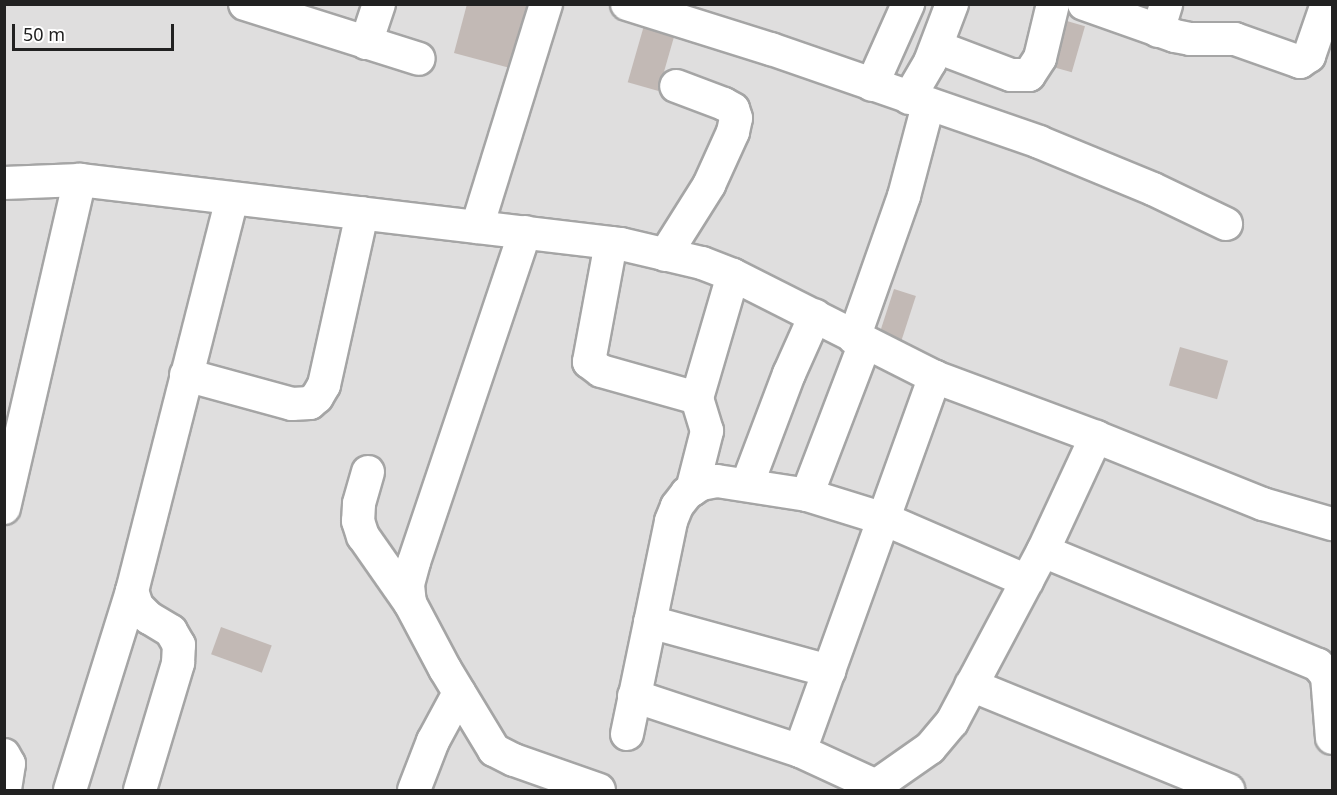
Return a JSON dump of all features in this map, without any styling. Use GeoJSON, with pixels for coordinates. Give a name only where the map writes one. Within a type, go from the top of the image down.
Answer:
{"type":"FeatureCollection","features":[{"type":"Feature","properties":{"kind":"street"},"geometry":{"type":"LineString","coordinates":[[245,4],[419,59]]}},
{"type":"Feature","properties":{"kind":"street"},"geometry":{"type":"LineString","coordinates":[[366,43],[379,4]]}},
{"type":"Feature","properties":{"kind":"street"},"geometry":{"type":"LineString","coordinates":[[477,227],[546,4]]}},
{"type":"Feature","properties":{"kind":"street"},"geometry":{"type":"LineString","coordinates":[[627,4],[771,49],[1050,146],[1153,189],[1226,224]]}},
{"type":"Feature","properties":{"kind":"street"},"geometry":{"type":"LineString","coordinates":[[872,85],[908,4]]}},
{"type":"Feature","properties":{"kind":"street"},"geometry":{"type":"LineString","coordinates":[[807,495],[860,341],[904,196],[918,101],[952,4]]}},
{"type":"Feature","properties":{"kind":"street"},"geometry":{"type":"LineString","coordinates":[[937,47],[1011,75],[1029,75],[1040,58],[1053,4]]}},
{"type":"Feature","properties":{"kind":"street"},"geometry":{"type":"LineString","coordinates":[[1084,4],[1162,18],[1190,39],[1234,39],[1300,62],[1309,56],[1327,4]]}},
{"type":"Feature","properties":{"kind":"street"},"geometry":{"type":"LineString","coordinates":[[665,255],[709,185],[733,132],[736,118],[733,109],[724,104],[676,87]]}},
{"type":"Feature","properties":{"kind":"street"},"geometry":{"type":"LineString","coordinates":[[4,508],[80,180]]}},
{"type":"Feature","properties":{"kind":"street"},"geometry":{"type":"LineString","coordinates":[[4,183],[80,180],[232,200],[611,243],[702,263],[733,275],[935,377],[1096,437],[1263,504],[1332,524]]}},
{"type":"Feature","properties":{"kind":"street"},"geometry":{"type":"LineString","coordinates":[[70,790],[132,591],[232,200]]}},
{"type":"Feature","properties":{"kind":"street"},"geometry":{"type":"LineString","coordinates":[[186,375],[292,404],[310,403],[317,397],[324,385],[362,213]]}},
{"type":"Feature","properties":{"kind":"street"},"geometry":{"type":"LineString","coordinates":[[410,603],[408,585],[414,562],[525,232]]}},
{"type":"Feature","properties":{"kind":"street"},"geometry":{"type":"LineString","coordinates":[[611,243],[589,362],[601,371],[697,398]]}},
{"type":"Feature","properties":{"kind":"street"},"geometry":{"type":"LineString","coordinates":[[693,490],[707,431],[697,398],[733,275]]}},
{"type":"Feature","properties":{"kind":"street"},"geometry":{"type":"LineString","coordinates":[[747,485],[789,374],[815,316]]}},
{"type":"Feature","properties":{"kind":"street"},"geometry":{"type":"LineString","coordinates":[[800,751],[935,377]]}},
{"type":"Feature","properties":{"kind":"street"},"geometry":{"type":"LineString","coordinates":[[634,696],[800,751],[872,788],[930,748],[952,722],[1043,551],[1096,437]]}},
{"type":"Feature","properties":{"kind":"street"},"geometry":{"type":"LineString","coordinates":[[368,472],[359,504],[358,521],[363,536],[410,603],[459,693],[494,750],[514,760],[599,790]]}},
{"type":"Feature","properties":{"kind":"street"},"geometry":{"type":"LineString","coordinates":[[627,734],[671,521],[677,506],[701,484],[717,481],[807,495],[884,519],[1027,581]]}},
{"type":"Feature","properties":{"kind":"street"},"geometry":{"type":"LineString","coordinates":[[1043,551],[1318,664],[1327,676],[1332,738]]}},
{"type":"Feature","properties":{"kind":"street"},"geometry":{"type":"LineString","coordinates":[[132,591],[137,606],[149,618],[171,631],[179,645],[178,663],[140,790]]}},
{"type":"Feature","properties":{"kind":"street"},"geometry":{"type":"LineString","coordinates":[[650,622],[829,671]]}},
{"type":"Feature","properties":{"kind":"street"},"geometry":{"type":"LineString","coordinates":[[971,686],[1228,790]]}},
{"type":"Feature","properties":{"kind":"street"},"geometry":{"type":"LineString","coordinates":[[414,790],[433,741],[459,693]]}},
{"type":"Feature","properties":{"kind":"street"},"geometry":{"type":"LineString","coordinates":[[4,754],[9,764],[5,790]]}},
{"type":"Feature","properties":{"kind":"shaded area"},"geometry":{"type":"Polygon","coordinates":[[[5,5],[1332,5],[1332,790],[5,790],[5,5]]]}},
{"type":"Feature","properties":{"kind":"building"},"geometry":{"type":"Polygon","coordinates":[[[467,4],[527,4],[510,68],[454,53],[467,4]]]}},
{"type":"Feature","properties":{"kind":"building"},"geometry":{"type":"Polygon","coordinates":[[[647,15],[678,24],[658,91],[628,82],[647,15]]]}},
{"type":"Feature","properties":{"kind":"building"},"geometry":{"type":"Polygon","coordinates":[[[1060,19],[1085,26],[1072,72],[1047,65],[1060,19]]]}},
{"type":"Feature","properties":{"kind":"building"},"geometry":{"type":"Polygon","coordinates":[[[894,289],[916,296],[899,347],[877,340],[894,289]]]}},
{"type":"Feature","properties":{"kind":"building"},"geometry":{"type":"Polygon","coordinates":[[[1180,347],[1228,361],[1217,399],[1169,385],[1180,347]]]}},
{"type":"Feature","properties":{"kind":"building"},"geometry":{"type":"Polygon","coordinates":[[[221,627],[272,645],[262,673],[211,654],[221,627]]]}}]}
